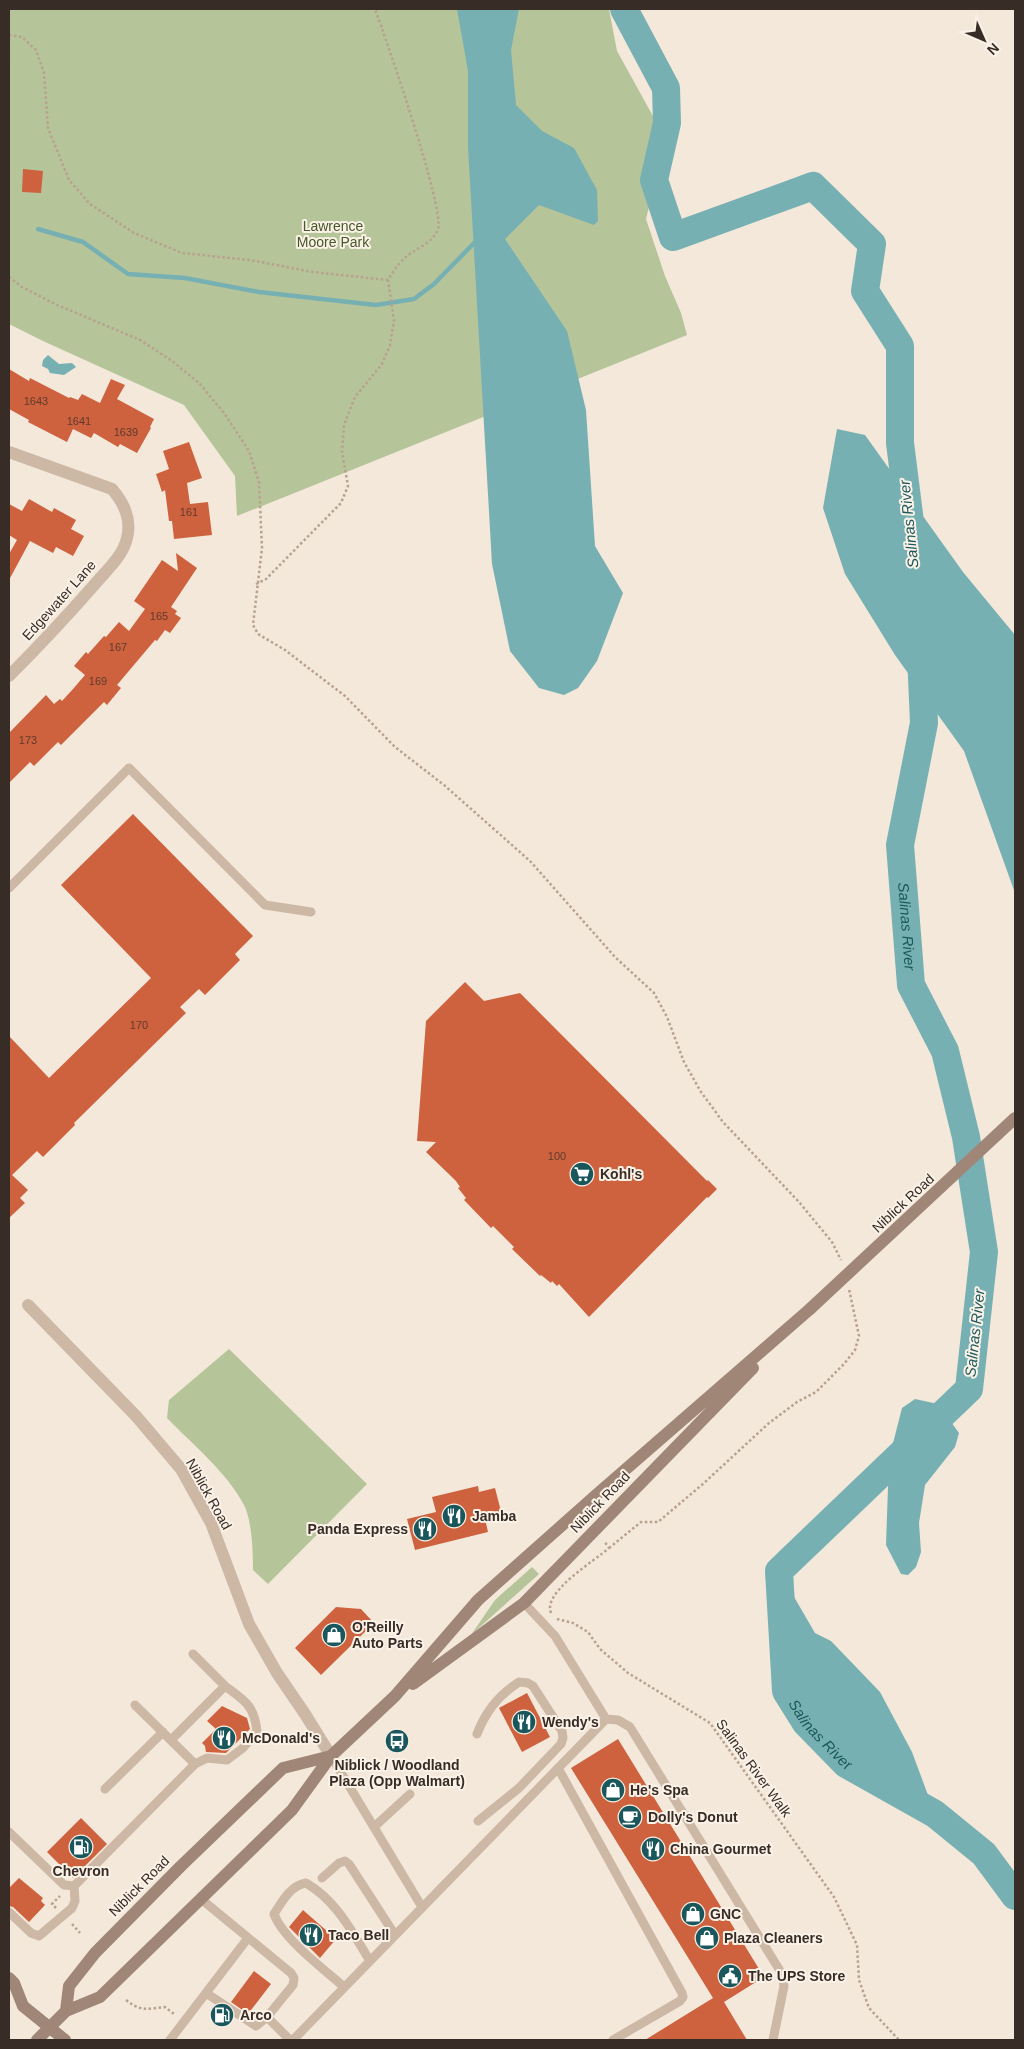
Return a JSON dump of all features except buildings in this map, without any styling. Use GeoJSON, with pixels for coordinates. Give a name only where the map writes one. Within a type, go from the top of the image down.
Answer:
{"type":"FeatureCollection","features":[{"type":"Feature","properties":{"kind":"main road","name":"Niblick Road"},"geometry":{"type":"LineString","coordinates":[[37,2040],[66,2011],[100,1997],[292,1810],[331,1756],[395,1696],[478,1600],[602,1489],[810,1309],[1015,1118]]}},
{"type":"Feature","properties":{"kind":"main road","name":"Niblick Road"},"geometry":{"type":"LineString","coordinates":[[395,1696],[524,1603],[810,1309]]}},
{"type":"Feature","properties":{"kind":"main road","name":"Niblick Road"},"geometry":{"type":"LineString","coordinates":[[66,2011],[69,1986],[95,1952],[181,1866],[283,1768],[331,1756]]}},
{"type":"Feature","properties":{"kind":"main road"},"geometry":{"type":"LineString","coordinates":[[9,1978],[14,1982],[23,2006]]}},
{"type":"Feature","properties":{"kind":"main road"},"geometry":{"type":"LineString","coordinates":[[9,2003],[23,2006],[65,2040]]}},
{"type":"Feature","properties":{"kind":"street","name":"Edgewater Lane"},"geometry":{"type":"LineString","coordinates":[[9,452],[112,489],[122,501],[128,519],[128,537],[122,552],[56,628],[9,676]]}},
{"type":"Feature","properties":{"kind":"street","name":"Niblick Road"},"geometry":{"type":"LineString","coordinates":[[28,1305],[136,1416],[181,1469],[211,1523],[249,1624],[331,1756]]}},
{"type":"Feature","properties":{"kind":"lane"},"geometry":{"type":"LineString","coordinates":[[9,888],[129,768],[265,905],[311,912]]}},
{"type":"Feature","properties":{"kind":"lane"},"geometry":{"type":"LineString","coordinates":[[524,1603],[555,1636],[606,1719]]}},
{"type":"Feature","properties":{"kind":"lane"},"geometry":{"type":"LineString","coordinates":[[72,1886],[195,1764],[207,1758],[227,1760],[243,1748],[257,1731],[255,1715],[245,1701],[225,1686],[193,1654]]}},
{"type":"Feature","properties":{"kind":"lane"},"geometry":{"type":"LineString","coordinates":[[477,1734],[489,1710],[508,1689],[519,1682],[534,1686],[562,1731],[563,1738],[561,1744],[519,1788],[478,1821]]}},
{"type":"Feature","properties":{"kind":"lane"},"geometry":{"type":"LineString","coordinates":[[171,1740],[225,1686]]}},
{"type":"Feature","properties":{"kind":"lane"},"geometry":{"type":"LineString","coordinates":[[135,1705],[195,1764]]}},
{"type":"Feature","properties":{"kind":"lane"},"geometry":{"type":"LineString","coordinates":[[267,2017],[291,2040],[606,1719]]}},
{"type":"Feature","properties":{"kind":"lane"},"geometry":{"type":"LineString","coordinates":[[606,1719],[618,1720],[630,1727],[782,1974],[784,1986],[773,2040]]}},
{"type":"Feature","properties":{"kind":"lane"},"geometry":{"type":"LineString","coordinates":[[105,1789],[162,1732]]}},
{"type":"Feature","properties":{"kind":"lane"},"geometry":{"type":"LineString","coordinates":[[331,1756],[422,1907]]}},
{"type":"Feature","properties":{"kind":"lane"},"geometry":{"type":"LineString","coordinates":[[558,1768],[683,1997],[680,2001],[613,2040]]}},
{"type":"Feature","properties":{"kind":"lane"},"geometry":{"type":"LineString","coordinates":[[374,1827],[410,1794]]}},
{"type":"Feature","properties":{"kind":"lane"},"geometry":{"type":"LineString","coordinates":[[9,1832],[64,1885],[72,1886]]}},
{"type":"Feature","properties":{"kind":"lane"},"geometry":{"type":"LineString","coordinates":[[322,1878],[339,1862],[345,1861],[349,1864],[395,1935]]}},
{"type":"Feature","properties":{"kind":"lane"},"geometry":{"type":"LineString","coordinates":[[344,1988],[287,1935],[278,1924],[274,1914],[285,1896],[297,1885],[306,1883],[317,1889],[341,1913],[370,1961]]}},
{"type":"Feature","properties":{"kind":"lane"},"geometry":{"type":"LineString","coordinates":[[9,1912],[31,1934],[39,1936],[72,1908],[75,1901],[72,1886]]}},
{"type":"Feature","properties":{"kind":"lane"},"geometry":{"type":"LineString","coordinates":[[201,1899],[291,1973],[294,1978],[293,1985],[267,2017],[256,2026],[206,1993]]}},
{"type":"Feature","properties":{"kind":"lane"},"geometry":{"type":"LineString","coordinates":[[170,2040],[248,1938]]}},
{"type":"Feature","properties":{"kind":"path"},"geometry":{"type":"LineString","coordinates":[[256,584],[266,579],[341,503],[348,486],[342,452],[344,425],[354,397],[382,364],[390,345],[394,320],[388,280],[395,269],[408,256],[434,237],[439,227],[434,191],[375,9]]}},
{"type":"Feature","properties":{"kind":"path"},"geometry":{"type":"LineString","coordinates":[[9,13],[9,67]]}},
{"type":"Feature","properties":{"kind":"path"},"geometry":{"type":"LineString","coordinates":[[9,35],[22,37],[36,50],[44,73],[48,128],[69,180],[90,204],[134,233],[182,253],[250,260],[313,272],[388,280]]}},
{"type":"Feature","properties":{"kind":"path"},"geometry":{"type":"LineString","coordinates":[[9,277],[22,287],[55,304],[140,340],[172,361],[199,383],[224,413],[248,451],[259,482],[262,548],[256,584],[253,624],[258,634],[285,650],[345,696],[395,747],[444,785],[530,861],[615,957],[654,994],[667,1017],[684,1062],[701,1092],[723,1122],[799,1202],[832,1242],[842,1261]]}},
{"type":"Feature","properties":{"kind":"path"},"geometry":{"type":"LineString","coordinates":[[595,1529],[609,1548],[641,1522],[658,1522],[769,1423],[797,1402],[816,1392],[855,1350],[859,1336],[848,1285]]}},
{"type":"Feature","properties":{"kind":"path","name":"Salinas River Walk"},"geometry":{"type":"LineString","coordinates":[[609,1548],[572,1576],[559,1591],[551,1601],[550,1610],[553,1616],[559,1620],[573,1623],[588,1632],[600,1649],[628,1673],[710,1723],[834,1897],[857,1945],[859,1980],[869,2008],[899,2040]]}},
{"type":"Feature","properties":{"kind":"path"},"geometry":{"type":"LineString","coordinates":[[57,1910],[52,1904],[72,1886]]}},
{"type":"Feature","properties":{"kind":"path"},"geometry":{"type":"LineString","coordinates":[[68,1921],[80,1933]]}},
{"type":"Feature","properties":{"kind":"path"},"geometry":{"type":"LineString","coordinates":[[126,2000],[136,2008],[144,2010],[165,2008],[184,2022]]}},
{"type":"Feature","properties":{"kind":"green space","name":"Lawrence Moore Park"},"geometry":{"type":"Polygon","coordinates":[[[9,9],[609,9],[617,51],[659,127],[660,162],[646,219],[665,276],[681,313],[687,335],[237,516],[235,476],[184,405],[9,324],[9,9]]]}},
{"type":"Feature","properties":{"kind":"green space"},"geometry":{"type":"Polygon","coordinates":[[[229,1349],[367,1484],[268,1584],[253,1570],[249,1519],[247,1511],[237,1493],[219,1470],[167,1418],[169,1400],[229,1349]]]}},
{"type":"Feature","properties":{"kind":"green space"},"geometry":{"type":"Polygon","coordinates":[[[532,1567],[539,1574],[471,1635],[495,1600],[532,1567]]]}},
{"type":"Feature","properties":{"kind":"water"},"geometry":{"type":"Polygon","coordinates":[[[457,9],[519,9],[511,50],[516,105],[542,131],[574,148],[597,190],[598,221],[594,225],[539,205],[505,239],[567,331],[586,410],[595,546],[623,593],[597,661],[578,688],[564,695],[539,688],[510,651],[492,564],[468,147],[468,71],[457,9]]]}},
{"type":"Feature","properties":{"kind":"water"},"geometry":{"type":"Polygon","coordinates":[[[48,355],[59,364],[72,363],[76,367],[64,375],[50,373],[48,369],[42,366],[43,360],[48,355]]]}},
{"type":"Feature","properties":{"kind":"water"},"geometry":{"type":"Polygon","coordinates":[[[837,429],[865,435],[963,572],[1015,635],[1015,893],[964,751],[895,655],[845,574],[823,508],[837,429]]]}},
{"type":"Feature","properties":{"kind":"water"},"geometry":{"type":"Polygon","coordinates":[[[915,1399],[938,1404],[959,1433],[955,1447],[925,1485],[919,1523],[921,1552],[916,1567],[908,1575],[901,1574],[886,1545],[889,1459],[902,1408],[915,1399]]]}},
{"type":"Feature","properties":{"kind":"water"},"geometry":{"type":"Polygon","coordinates":[[[779,1571],[815,1633],[831,1641],[880,1692],[912,1752],[935,1814],[846,1764],[806,1723],[786,1691],[779,1571]]]}},
{"type":"Feature","properties":{"kind":"waterway","name":"Salinas River"},"geometry":{"type":"LineString","coordinates":[[624,9],[666,88],[667,123],[654,180],[673,237],[813,186],[872,244],[865,291],[900,346],[900,443],[911,530]]}},
{"type":"Feature","properties":{"kind":"waterway"},"geometry":{"type":"LineString","coordinates":[[38,229],[83,242],[128,274],[185,278],[259,292],[376,305],[414,299],[434,284],[478,239]]}},
{"type":"Feature","properties":{"kind":"waterway","name":"Salinas River"},"geometry":{"type":"LineString","coordinates":[[921,655],[924,723],[900,845],[911,985],[945,1051],[966,1137],[984,1252],[969,1389],[779,1571],[786,1691],[806,1723],[846,1764],[935,1814],[984,1854],[1015,1896]]}},
{"type":"Feature","properties":{"kind":"place","name":"Kohl's"},"geometry":{"type":"Point","coordinates":[582,1174]}},
{"type":"Feature","properties":{"kind":"place","name":"Jamba"},"geometry":{"type":"Point","coordinates":[454,1516]}},
{"type":"Feature","properties":{"kind":"place","name":"Panda Express"},"geometry":{"type":"Point","coordinates":[425,1529]}},
{"type":"Feature","properties":{"kind":"place","name":"O'Reilly Auto Parts"},"geometry":{"type":"Point","coordinates":[334,1635]}},
{"type":"Feature","properties":{"kind":"place","name":"Wendy's"},"geometry":{"type":"Point","coordinates":[524,1722]}},
{"type":"Feature","properties":{"kind":"place","name":"McDonald's"},"geometry":{"type":"Point","coordinates":[224,1738]}},
{"type":"Feature","properties":{"kind":"place","name":"Niblick / Woodland Plaza (Opp Walmart)"},"geometry":{"type":"Point","coordinates":[397,1741]}},
{"type":"Feature","properties":{"kind":"place","name":"He's Spa"},"geometry":{"type":"Point","coordinates":[613,1790]}},
{"type":"Feature","properties":{"kind":"place","name":"Dolly's Donut"},"geometry":{"type":"Point","coordinates":[630,1817]}},
{"type":"Feature","properties":{"kind":"place","name":"Chevron"},"geometry":{"type":"Point","coordinates":[81,1847]}},
{"type":"Feature","properties":{"kind":"place","name":"China Gourmet"},"geometry":{"type":"Point","coordinates":[653,1849]}},
{"type":"Feature","properties":{"kind":"place","name":"GNC"},"geometry":{"type":"Point","coordinates":[693,1914]}},
{"type":"Feature","properties":{"kind":"place","name":"Taco Bell"},"geometry":{"type":"Point","coordinates":[311,1935]}},
{"type":"Feature","properties":{"kind":"place","name":"Plaza Cleaners"},"geometry":{"type":"Point","coordinates":[707,1938]}},
{"type":"Feature","properties":{"kind":"place","name":"The UPS Store"},"geometry":{"type":"Point","coordinates":[730,1976]}},
{"type":"Feature","properties":{"kind":"place","name":"Arco"},"geometry":{"type":"Point","coordinates":[222,2015]}}]}
